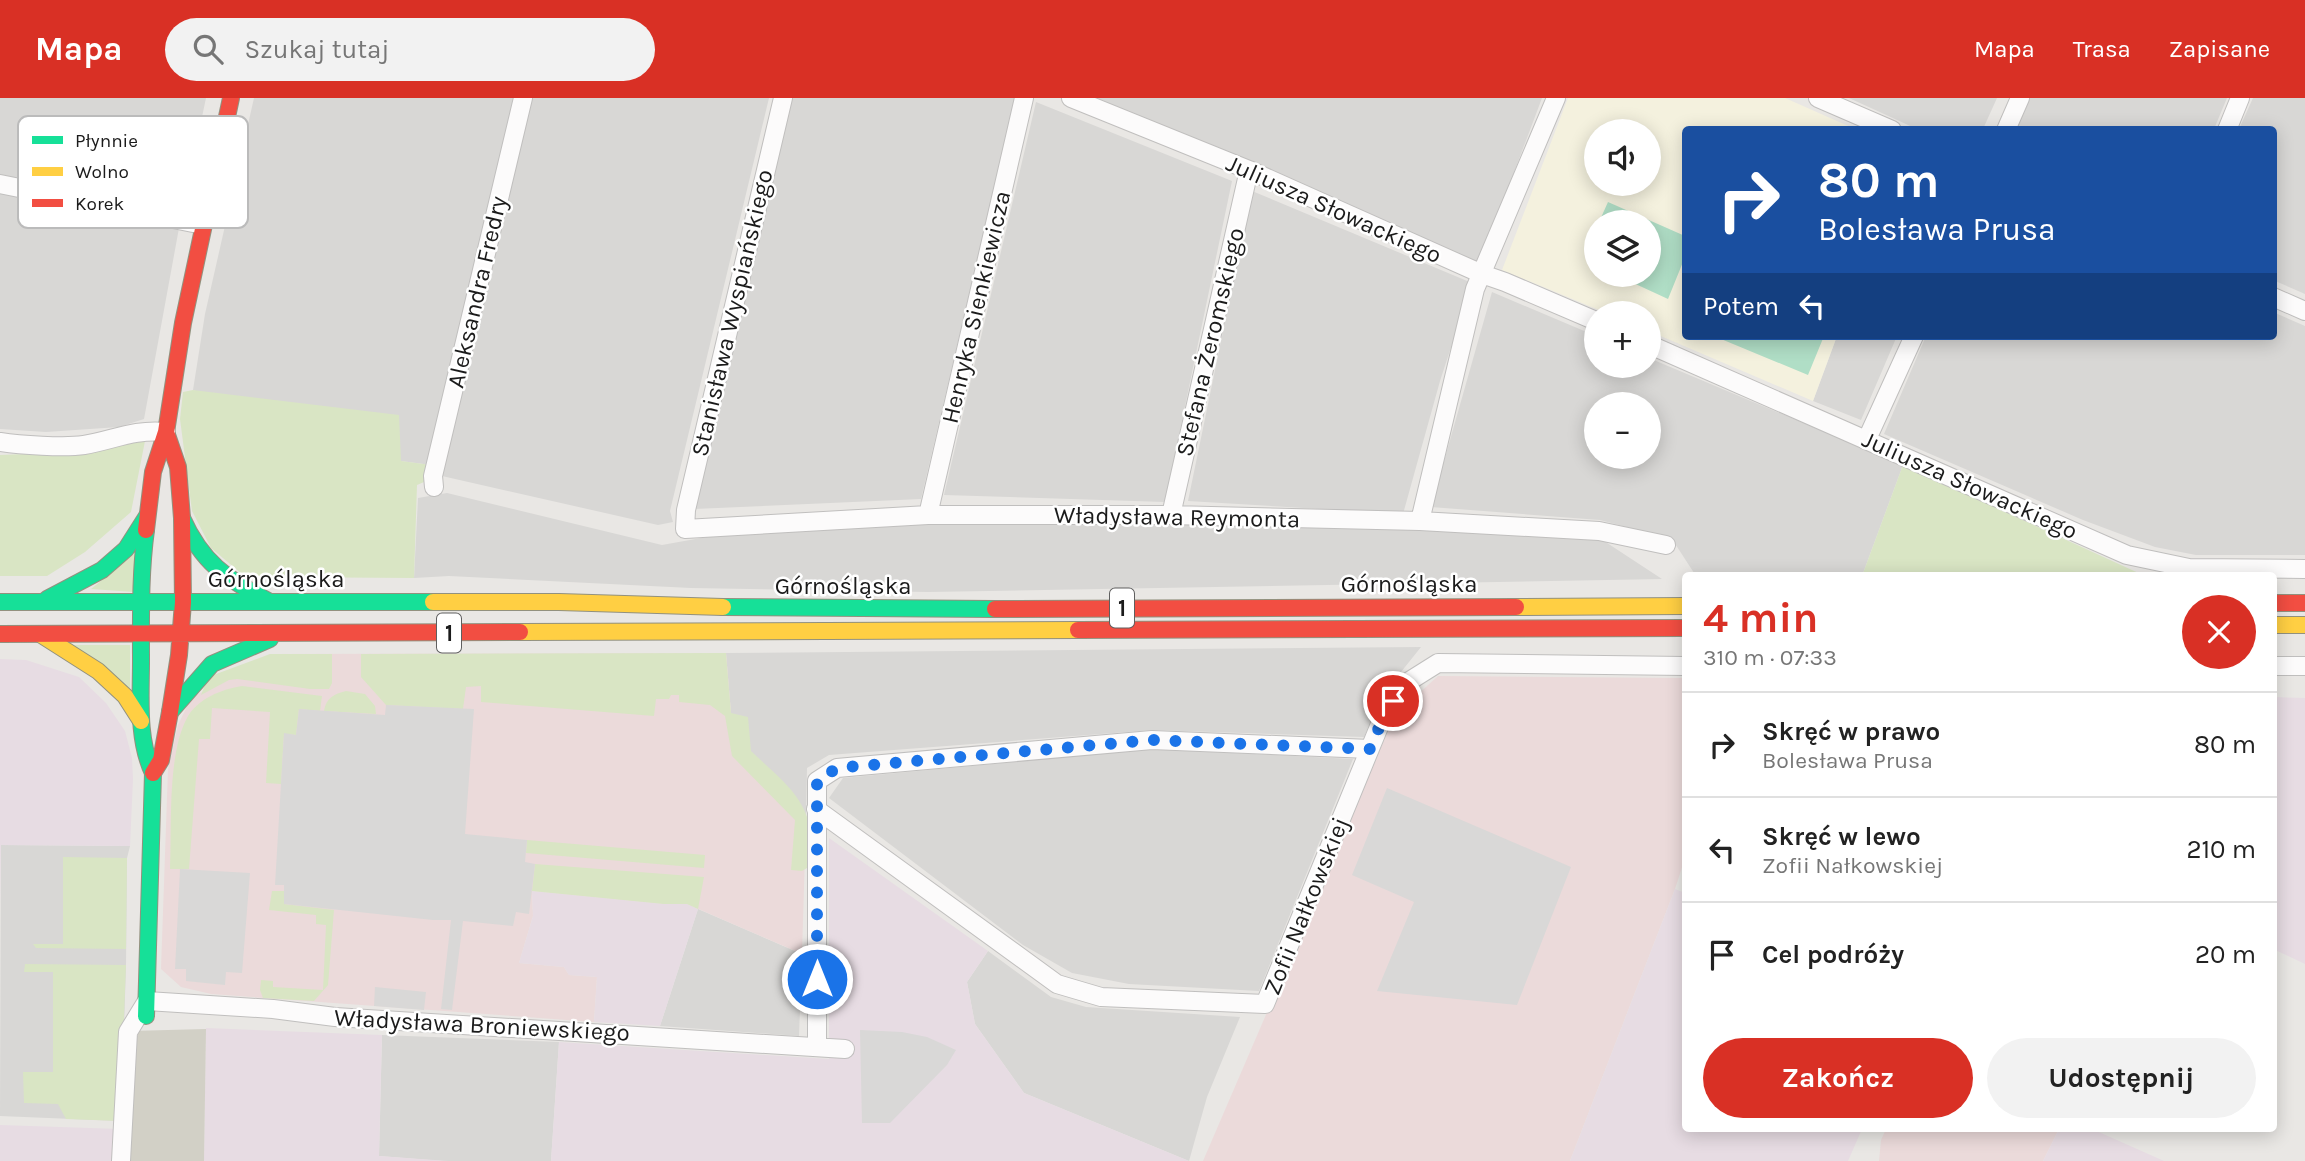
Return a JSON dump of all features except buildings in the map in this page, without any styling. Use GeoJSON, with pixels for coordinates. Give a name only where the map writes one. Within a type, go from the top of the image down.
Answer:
{"type":"FeatureCollection","features":[{"type":"Feature","properties":{"kind":"main road"},"geometry":{"type":"LineString","coordinates":[[227,116],[231,98]]}},
{"type":"Feature","properties":{"kind":"main road"},"geometry":{"type":"LineString","coordinates":[[147,1009],[153,773],[146,758],[141,721],[141,569],[153,472],[166,432],[183,323],[202,228]]}},
{"type":"Feature","properties":{"kind":"main road"},"geometry":{"type":"LineString","coordinates":[[153,773],[161,760],[170,712],[183,602],[182,518],[177,467],[166,432]]}},
{"type":"Feature","properties":{"kind":"main road"},"geometry":{"type":"LineString","coordinates":[[42,602],[103,570],[126,549],[148,516]]}},
{"type":"Feature","properties":{"kind":"main road"},"geometry":{"type":"LineString","coordinates":[[182,518],[190,539],[204,559],[221,573],[268,601]]}},
{"type":"Feature","properties":{"kind":"main road","name":"Górnośląska"},"geometry":{"type":"LineString","coordinates":[[0,602],[559,602],[798,609],[1682,606]]}},
{"type":"Feature","properties":{"kind":"main road"},"geometry":{"type":"LineString","coordinates":[[2277,603],[2305,603]]}},
{"type":"Feature","properties":{"kind":"main road"},"geometry":{"type":"LineString","coordinates":[[2277,625],[2305,625]]}},
{"type":"Feature","properties":{"kind":"main road","name":"Górnośląska"},"geometry":{"type":"LineString","coordinates":[[0,634],[1682,628]]}},
{"type":"Feature","properties":{"kind":"main road"},"geometry":{"type":"LineString","coordinates":[[40,634],[98,671],[125,696],[141,721]]}},
{"type":"Feature","properties":{"kind":"main road"},"geometry":{"type":"LineString","coordinates":[[170,712],[212,664],[238,651],[285,634]]}},
{"type":"Feature","properties":{"kind":"street","name":"Aleksandra Fredry"},"geometry":{"type":"LineString","coordinates":[[434,487],[433,476],[523,98]]}},
{"type":"Feature","properties":{"kind":"street","name":"Stanisława Wyspiańskiego"},"geometry":{"type":"LineString","coordinates":[[685,530],[686,510],[783,98]]}},
{"type":"Feature","properties":{"kind":"street","name":"Henryka Sienkiewicza"},"geometry":{"type":"LineString","coordinates":[[928,515],[1024,98]]}},
{"type":"Feature","properties":{"kind":"street","name":"Juliusza Słowackiego"},"geometry":{"type":"LineString","coordinates":[[1072,98],[1250,170],[1482,274],[1584,316]]}},
{"type":"Feature","properties":{"kind":"street"},"geometry":{"type":"LineString","coordinates":[[1420,521],[1475,289],[1556,98]]}},
{"type":"Feature","properties":{"kind":"street"},"geometry":{"type":"LineString","coordinates":[[1818,98],[1883,126]]}},
{"type":"Feature","properties":{"kind":"street"},"geometry":{"type":"LineString","coordinates":[[2008,126],[2020,98]]}},
{"type":"Feature","properties":{"kind":"street"},"geometry":{"type":"LineString","coordinates":[[2229,126],[2240,98]]}},
{"type":"Feature","properties":{"kind":"street","name":"Stefana Żeromskiego"},"geometry":{"type":"LineString","coordinates":[[1171,514],[1250,170]]}},
{"type":"Feature","properties":{"kind":"street"},"geometry":{"type":"LineString","coordinates":[[0,184],[18,188]]}},
{"type":"Feature","properties":{"kind":"street"},"geometry":{"type":"LineString","coordinates":[[2277,299],[2305,311]]}},
{"type":"Feature","properties":{"kind":"street"},"geometry":{"type":"LineString","coordinates":[[1867,439],[1911,340]]}},
{"type":"Feature","properties":{"kind":"street","name":"Juliusza Słowackiego"},"geometry":{"type":"LineString","coordinates":[[1661,350],[2127,555],[2189,568],[2305,569]]}},
{"type":"Feature","properties":{"kind":"street"},"geometry":{"type":"LineString","coordinates":[[0,442],[83,445],[149,431],[166,432]]}},
{"type":"Feature","properties":{"kind":"street","name":"Władysława Reymonta"},"geometry":{"type":"LineString","coordinates":[[685,530],[928,515],[1171,514],[1420,521],[1600,531],[1666,545]]}},
{"type":"Feature","properties":{"kind":"street","name":"Zofii Nałkowskiej"},"geometry":{"type":"LineString","coordinates":[[816,809],[1057,984],[1101,997],[1265,1004],[1383,718],[1403,685],[1438,663],[1682,666]]}},
{"type":"Feature","properties":{"kind":"street"},"geometry":{"type":"LineString","coordinates":[[2277,666],[2305,666]]}},
{"type":"Feature","properties":{"kind":"street"},"geometry":{"type":"LineString","coordinates":[[817,1047],[817,781],[837,768],[1152,740],[1370,749]]}},
{"type":"Feature","properties":{"kind":"street"},"geometry":{"type":"LineString","coordinates":[[121,1161],[128,1032],[147,1009]]}},
{"type":"Feature","properties":{"kind":"street","name":"Władysława Broniewskiego"},"geometry":{"type":"LineString","coordinates":[[147,1009],[270,1009],[335,1017],[845,1049]]}},
{"type":"Feature","properties":{"kind":"shaded area"},"geometry":{"type":"Polygon","coordinates":[[[0,98],[206,98],[202,116],[18,116],[18,179],[0,175],[0,98]]]}},
{"type":"Feature","properties":{"kind":"shaded area"},"geometry":{"type":"Polygon","coordinates":[[[254,98],[513,98],[431,465],[401,461],[193,390],[205,314],[225,228],[248,228],[248,124],[254,98]]]}},
{"type":"Feature","properties":{"kind":"shaded area"},"geometry":{"type":"Polygon","coordinates":[[[530,98],[769,98],[670,511],[673,522],[658,525],[442,476],[530,98]]]}},
{"type":"Feature","properties":{"kind":"shaded area"},"geometry":{"type":"Polygon","coordinates":[[[790,98],[1015,98],[921,499],[694,509],[790,98]]]}},
{"type":"Feature","properties":{"kind":"shaded area"},"geometry":{"type":"Polygon","coordinates":[[[1097,98],[1542,98],[1480,263],[1097,98]]]}},
{"type":"Feature","properties":{"kind":"shaded area"},"geometry":{"type":"Polygon","coordinates":[[[1568,98],[1785,98],[1848,126],[1682,126],[1682,340],[1836,340],[1813,401],[1661,336],[1661,301],[1584,301],[1584,304],[1502,270],[1568,98]]]}},
{"type":"Feature","properties":{"kind":"shaded area"},"geometry":{"type":"Polygon","coordinates":[[[1849,98],[1997,98],[1984,126],[1910,126],[1849,98]]]}},
{"type":"Feature","properties":{"kind":"shaded area"},"geometry":{"type":"Polygon","coordinates":[[[2030,98],[2227,98],[2215,126],[2017,126],[2030,98]]]}},
{"type":"Feature","properties":{"kind":"shaded area"},"geometry":{"type":"Polygon","coordinates":[[[2253,98],[2305,98],[2305,294],[2277,282],[2277,126],[2240,126],[2253,98]]]}},
{"type":"Feature","properties":{"kind":"shaded area"},"geometry":{"type":"Polygon","coordinates":[[[1036,102],[1232,181],[1165,502],[944,495],[1036,102]]]}},
{"type":"Feature","properties":{"kind":"shaded area"},"geometry":{"type":"Polygon","coordinates":[[[1252,191],[1472,283],[1440,381],[1403,514],[1188,501],[1252,191]]]}},
{"type":"Feature","properties":{"kind":"shaded area"},"geometry":{"type":"Polygon","coordinates":[[[0,192],[18,196],[18,228],[179,228],[144,419],[119,427],[46,432],[0,429],[0,192]]]}},
{"type":"Feature","properties":{"kind":"shaded area"},"geometry":{"type":"Polygon","coordinates":[[[1492,292],[1584,331],[1584,378],[1661,378],[1661,363],[1903,465],[1863,572],[1693,572],[1672,539],[1600,520],[1431,507],[1492,292]]]}},
{"type":"Feature","properties":{"kind":"shaded area"},"geometry":{"type":"Polygon","coordinates":[[[2277,314],[2305,326],[2305,555],[2196,555],[2155,547],[2083,520],[1884,434],[1924,340],[2277,340],[2277,314]]]}},
{"type":"Feature","properties":{"kind":"shaded area"},"geometry":{"type":"Polygon","coordinates":[[[1836,340],[1895,340],[1861,420],[1813,401],[1836,340]]]}},
{"type":"Feature","properties":{"kind":"shaded area"},"geometry":{"type":"Polygon","coordinates":[[[447,493],[662,545],[712,536],[923,522],[1078,518],[1428,529],[1601,539],[1662,579],[928,592],[691,588],[449,576],[414,578],[418,498],[447,493]]]}},
{"type":"Feature","properties":{"kind":"shaded area"},"geometry":{"type":"Polygon","coordinates":[[[1421,647],[1381,697],[1364,737],[1153,730],[829,755],[807,768],[806,820],[738,754],[731,713],[726,653],[1421,647]]]}},
{"type":"Feature","properties":{"kind":"shaded area"},"geometry":{"type":"Polygon","coordinates":[[[726,653],[731,713],[738,754],[806,820],[802,954],[687,904],[532,891],[533,916],[519,963],[564,967],[569,975],[597,977],[594,1022],[211,994],[181,987],[161,969],[168,769],[178,725],[191,698],[270,654],[726,653]]]}},
{"type":"Feature","properties":{"kind":"shaded area"},"geometry":{"type":"Polygon","coordinates":[[[0,659],[26,660],[79,677],[106,703],[125,731],[132,758],[133,779],[130,846],[1,845],[0,908],[0,659]]]}},
{"type":"Feature","properties":{"kind":"shaded area"},"geometry":{"type":"Polygon","coordinates":[[[1438,676],[1682,678],[1682,867],[1570,1161],[1203,1161],[1395,715],[1438,676]]]}},
{"type":"Feature","properties":{"kind":"shaded area"},"geometry":{"type":"Polygon","coordinates":[[[2277,697],[2305,698],[2305,964],[2277,951],[2277,697]]]}},
{"type":"Feature","properties":{"kind":"shaded area"},"geometry":{"type":"Polygon","coordinates":[[[386,705],[474,709],[465,834],[527,840],[525,862],[535,864],[529,914],[516,912],[513,926],[463,921],[452,1010],[441,1009],[451,920],[284,904],[284,885],[275,885],[284,733],[296,735],[299,709],[385,715],[386,705]]]}},
{"type":"Feature","properties":{"kind":"shaded area"},"geometry":{"type":"Polygon","coordinates":[[[1152,749],[1353,759],[1259,991],[1129,984],[1072,973],[1023,945],[829,798],[843,778],[1152,749]]]}},
{"type":"Feature","properties":{"kind":"shaded area"},"geometry":{"type":"Polygon","coordinates":[[[1387,788],[1571,867],[1517,1005],[1377,991],[1414,902],[1352,875],[1387,788]]]}},
{"type":"Feature","properties":{"kind":"shaded area"},"geometry":{"type":"Polygon","coordinates":[[[829,838],[988,951],[967,982],[975,1024],[1024,1093],[1189,1161],[551,1161],[559,1042],[829,1059],[829,838]]]}},
{"type":"Feature","properties":{"kind":"shaded area"},"geometry":{"type":"Polygon","coordinates":[[[1,845],[130,846],[127,858],[121,1121],[0,1116],[1,845]]]}},
{"type":"Feature","properties":{"kind":"shaded area"},"geometry":{"type":"Polygon","coordinates":[[[180,869],[250,873],[242,973],[226,972],[225,985],[186,981],[186,969],[175,969],[180,869]]]}},
{"type":"Feature","properties":{"kind":"shaded area"},"geometry":{"type":"Polygon","coordinates":[[[1675,889],[1682,892],[1682,1132],[1861,1132],[1848,1161],[1570,1161],[1675,889]]]}},
{"type":"Feature","properties":{"kind":"shaded area"},"geometry":{"type":"Polygon","coordinates":[[[532,891],[687,904],[698,909],[660,1026],[594,1022],[597,977],[569,975],[564,967],[519,963],[533,916],[532,891]]]}},
{"type":"Feature","properties":{"kind":"shaded area"},"geometry":{"type":"Polygon","coordinates":[[[698,909],[802,954],[799,1036],[660,1026],[698,909]]]}},
{"type":"Feature","properties":{"kind":"shaded area"},"geometry":{"type":"Polygon","coordinates":[[[988,951],[1051,997],[1086,1007],[1240,1017],[1207,1097],[1189,1161],[1024,1093],[975,1024],[967,982],[988,951]]]}},
{"type":"Feature","properties":{"kind":"shaded area"},"geometry":{"type":"Polygon","coordinates":[[[375,987],[426,992],[424,1010],[374,1006],[375,987]]]}},
{"type":"Feature","properties":{"kind":"shaded area"},"geometry":{"type":"Polygon","coordinates":[[[206,1028],[382,1035],[379,1156],[448,1161],[204,1161],[206,1028]]]}},
{"type":"Feature","properties":{"kind":"shaded area"},"geometry":{"type":"Polygon","coordinates":[[[206,1029],[204,1161],[117,1161],[130,1031],[206,1029]]]}},
{"type":"Feature","properties":{"kind":"shaded area"},"geometry":{"type":"Polygon","coordinates":[[[860,1030],[902,1032],[927,1037],[956,1050],[947,1065],[890,1123],[862,1123],[860,1030]]]}},
{"type":"Feature","properties":{"kind":"shaded area"},"geometry":{"type":"Polygon","coordinates":[[[382,1035],[559,1042],[551,1161],[443,1161],[379,1156],[382,1035]]]}},
{"type":"Feature","properties":{"kind":"shaded area"},"geometry":{"type":"Polygon","coordinates":[[[0,1125],[120,1129],[117,1161],[0,1161],[0,1125]]]}},
{"type":"Feature","properties":{"kind":"shaded area"},"geometry":{"type":"Polygon","coordinates":[[[1885,1132],[2058,1132],[2043,1161],[1879,1161],[1885,1132]]]}},
{"type":"Feature","properties":{"kind":"shaded area"},"geometry":{"type":"Polygon","coordinates":[[[2058,1132],[2099,1132],[2164,1161],[2043,1161],[2058,1132]]]}},
{"type":"Feature","properties":{"kind":"green space"},"geometry":{"type":"Polygon","coordinates":[[[1608,202],[1626,210],[1604,210],[1608,202]]]}},
{"type":"Feature","properties":{"kind":"green space"},"geometry":{"type":"Polygon","coordinates":[[[1661,225],[1682,235],[1682,264],[1668,299],[1642,287],[1661,287],[1661,225]]]}},
{"type":"Feature","properties":{"kind":"green space"},"geometry":{"type":"Polygon","coordinates":[[[1723,340],[1822,340],[1808,375],[1723,340]]]}},
{"type":"Feature","properties":{"kind":"green space"},"geometry":{"type":"Polygon","coordinates":[[[193,390],[399,415],[401,461],[431,465],[424,482],[417,485],[414,578],[262,577],[242,574],[211,548],[192,511],[180,419],[183,392],[193,390]]]}},
{"type":"Feature","properties":{"kind":"green space"},"geometry":{"type":"Polygon","coordinates":[[[145,441],[131,512],[85,552],[47,576],[0,576],[0,455],[51,453],[145,441]]]}},
{"type":"Feature","properties":{"kind":"green space"},"geometry":{"type":"Polygon","coordinates":[[[1903,465],[2136,572],[1863,572],[1903,465]]]}},
{"type":"Feature","properties":{"kind":"green space"},"geometry":{"type":"Polygon","coordinates":[[[134,554],[134,592],[91,589],[134,554]]]}},
{"type":"Feature","properties":{"kind":"green space"},"geometry":{"type":"Polygon","coordinates":[[[72,645],[130,645],[130,689],[72,645]]]}},
{"type":"Feature","properties":{"kind":"green space"},"geometry":{"type":"Polygon","coordinates":[[[726,653],[731,713],[748,717],[751,751],[789,787],[805,812],[810,826],[812,865],[802,871],[791,870],[795,820],[732,756],[725,716],[710,705],[679,702],[679,695],[671,695],[669,699],[656,699],[654,716],[481,702],[481,686],[466,687],[463,709],[386,705],[361,677],[361,654],[726,653]]]}},
{"type":"Feature","properties":{"kind":"green space"},"geometry":{"type":"Polygon","coordinates":[[[270,654],[332,654],[332,683],[329,689],[237,679],[229,680],[201,695],[208,677],[270,654]]]}},
{"type":"Feature","properties":{"kind":"green space"},"geometry":{"type":"Polygon","coordinates":[[[242,686],[322,696],[320,711],[299,709],[296,735],[284,734],[281,784],[266,783],[270,712],[212,708],[210,739],[199,739],[189,869],[170,869],[173,771],[181,733],[191,711],[197,705],[218,692],[242,686]]]}},
{"type":"Feature","properties":{"kind":"green space"},"geometry":{"type":"Polygon","coordinates":[[[346,691],[365,694],[375,706],[376,714],[324,711],[331,697],[346,691]]]}},
{"type":"Feature","properties":{"kind":"green space"},"geometry":{"type":"Polygon","coordinates":[[[527,840],[705,855],[704,868],[526,853],[527,840]]]}},
{"type":"Feature","properties":{"kind":"green space"},"geometry":{"type":"Polygon","coordinates":[[[63,857],[127,858],[126,949],[36,948],[33,944],[63,944],[63,857]]]}},
{"type":"Feature","properties":{"kind":"green space"},"geometry":{"type":"Polygon","coordinates":[[[535,864],[704,877],[698,909],[687,904],[532,891],[535,864]]]}},
{"type":"Feature","properties":{"kind":"green space"},"geometry":{"type":"Polygon","coordinates":[[[272,891],[284,891],[284,904],[334,910],[328,985],[314,1001],[263,998],[261,980],[273,981],[273,987],[323,990],[326,925],[316,924],[316,915],[269,910],[272,891]]]}},
{"type":"Feature","properties":{"kind":"green space"},"geometry":{"type":"Polygon","coordinates":[[[25,964],[126,965],[120,1121],[66,1119],[58,1104],[24,1103],[23,1072],[53,1072],[53,972],[24,972],[25,964]]]}},
{"type":"Feature","properties":{"kind":"traffic: fast"},"geometry":{"type":"LineString","coordinates":[[47,599],[102,570],[126,549],[147,516]]}},
{"type":"Feature","properties":{"kind":"traffic: fast"},"geometry":{"type":"LineString","coordinates":[[182,518],[198,547],[217,568],[268,601]]}},
{"type":"Feature","properties":{"kind":"traffic: fast"},"geometry":{"type":"LineString","coordinates":[[146,530],[141,596],[141,704],[144,746],[153,773],[146,1016]]}},
{"type":"Feature","properties":{"kind":"traffic: fast"},"geometry":{"type":"LineString","coordinates":[[0,602],[433,602]]}},
{"type":"Feature","properties":{"kind":"traffic: fast"},"geometry":{"type":"LineString","coordinates":[[723,607],[995,609]]}},
{"type":"Feature","properties":{"kind":"traffic: fast"},"geometry":{"type":"LineString","coordinates":[[170,712],[212,664],[270,639]]}},
{"type":"Feature","properties":{"kind":"traffic: slow"},"geometry":{"type":"LineString","coordinates":[[433,602],[559,602],[723,607]]}},
{"type":"Feature","properties":{"kind":"traffic: slow"},"geometry":{"type":"LineString","coordinates":[[1516,607],[1682,606]]}},
{"type":"Feature","properties":{"kind":"traffic: slow"},"geometry":{"type":"LineString","coordinates":[[2277,625],[2305,625]]}},
{"type":"Feature","properties":{"kind":"traffic: slow"},"geometry":{"type":"LineString","coordinates":[[520,632],[1078,630]]}},
{"type":"Feature","properties":{"kind":"traffic: slow"},"geometry":{"type":"LineString","coordinates":[[40,634],[98,671],[125,696],[141,721]]}},
{"type":"Feature","properties":{"kind":"traffic: jam"},"geometry":{"type":"LineString","coordinates":[[227,116],[231,98]]}},
{"type":"Feature","properties":{"kind":"traffic: jam"},"geometry":{"type":"LineString","coordinates":[[146,530],[153,472],[166,432],[183,323],[203,228]]}},
{"type":"Feature","properties":{"kind":"traffic: jam"},"geometry":{"type":"LineString","coordinates":[[153,773],[161,760],[170,712],[179,655],[183,602],[182,518],[178,467],[166,432]]}},
{"type":"Feature","properties":{"kind":"traffic: jam"},"geometry":{"type":"LineString","coordinates":[[2277,603],[2305,603]]}},
{"type":"Feature","properties":{"kind":"traffic: jam"},"geometry":{"type":"LineString","coordinates":[[995,609],[1516,607]]}},
{"type":"Feature","properties":{"kind":"traffic: jam"},"geometry":{"type":"LineString","coordinates":[[1078,630],[1682,628]]}},
{"type":"Feature","properties":{"kind":"traffic: jam"},"geometry":{"type":"LineString","coordinates":[[0,634],[520,632]]}},
{"type":"Feature","properties":{"kind":"route"},"geometry":{"type":"LineString","coordinates":[[817,979],[817,781],[837,768],[1152,740],[1370,749],[1393,701]]}}]}
